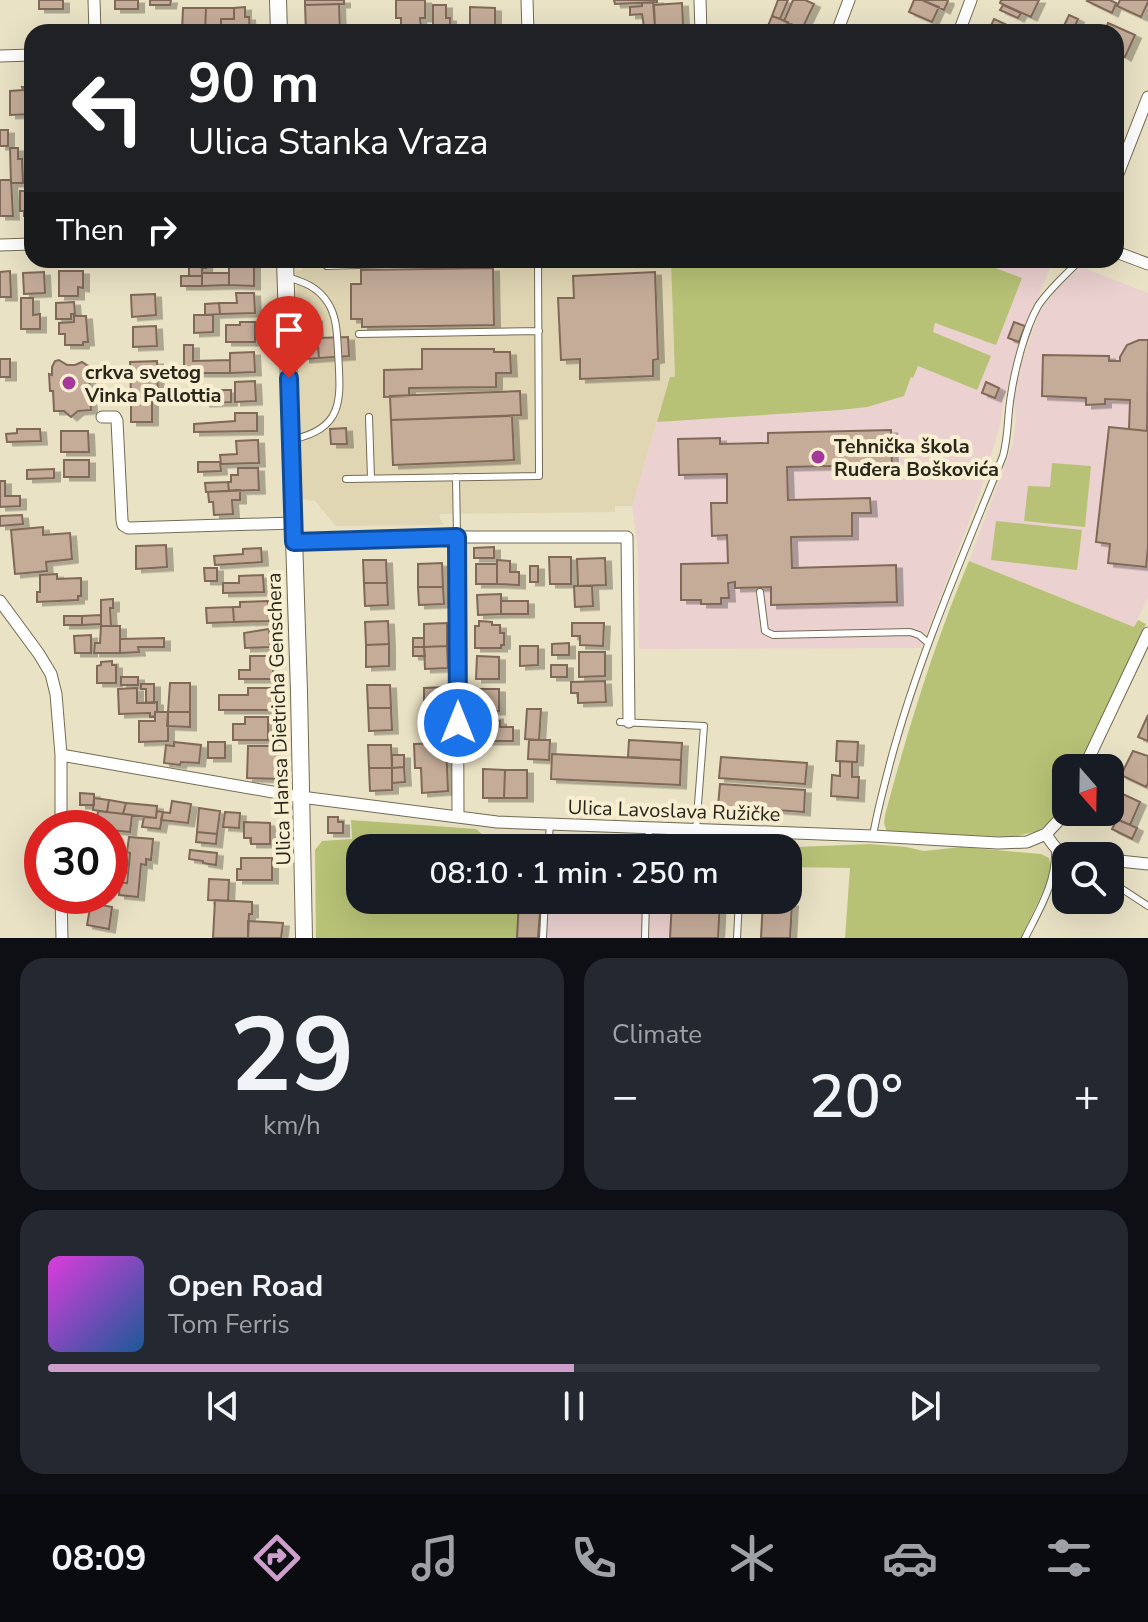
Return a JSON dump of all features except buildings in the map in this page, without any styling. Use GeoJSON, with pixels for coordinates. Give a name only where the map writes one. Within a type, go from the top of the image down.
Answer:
{"type":"FeatureCollection","features":[{"type":"Feature","properties":{"kind":"main road"},"geometry":{"type":"LineString","coordinates":[[278,0],[279,24]]}},
{"type":"Feature","properties":{"kind":"main road","name":"Ulica Hansa Dietricha Genschera"},"geometry":{"type":"LineString","coordinates":[[286,268],[304,938]]}},
{"type":"Feature","properties":{"kind":"street"},"geometry":{"type":"LineString","coordinates":[[94,0],[95,24]]}},
{"type":"Feature","properties":{"kind":"street"},"geometry":{"type":"LineString","coordinates":[[527,0],[528,24]]}},
{"type":"Feature","properties":{"kind":"street"},"geometry":{"type":"LineString","coordinates":[[700,0],[701,24]]}},
{"type":"Feature","properties":{"kind":"street"},"geometry":{"type":"LineString","coordinates":[[840,24],[849,0]]}},
{"type":"Feature","properties":{"kind":"street"},"geometry":{"type":"LineString","coordinates":[[962,24],[971,0]]}},
{"type":"Feature","properties":{"kind":"street"},"geometry":{"type":"LineString","coordinates":[[0,56],[24,55]]}},
{"type":"Feature","properties":{"kind":"street"},"geometry":{"type":"LineString","coordinates":[[1124,158],[1148,97]]}},
{"type":"Feature","properties":{"kind":"street"},"geometry":{"type":"LineString","coordinates":[[0,245],[24,244]]}},
{"type":"Feature","properties":{"kind":"street"},"geometry":{"type":"LineString","coordinates":[[1124,255],[1148,264]]}},
{"type":"Feature","properties":{"kind":"street"},"geometry":{"type":"LineString","coordinates":[[102,417],[115,417],[117,421],[122,520],[128,528],[293,523]]}},
{"type":"Feature","properties":{"kind":"street"},"geometry":{"type":"LineString","coordinates":[[294,542],[457,537],[627,537],[624,722]]}},
{"type":"Feature","properties":{"kind":"street"},"geometry":{"type":"LineString","coordinates":[[457,537],[458,816]]}},
{"type":"Feature","properties":{"kind":"street"},"geometry":{"type":"LineString","coordinates":[[0,601],[51,674],[56,694],[61,755],[61,810]]}},
{"type":"Feature","properties":{"kind":"street"},"geometry":{"type":"LineString","coordinates":[[1091,754],[1148,633]]}},
{"type":"Feature","properties":{"kind":"street","name":"Ulica Lavoslava Ružičke"},"geometry":{"type":"LineString","coordinates":[[61,755],[301,797],[497,822],[998,843],[1027,842],[1046,834]]}},
{"type":"Feature","properties":{"kind":"street"},"geometry":{"type":"LineString","coordinates":[[1052,844],[1046,834],[1053,826]]}},
{"type":"Feature","properties":{"kind":"street"},"geometry":{"type":"LineString","coordinates":[[1124,861],[1148,864]]}},
{"type":"Feature","properties":{"kind":"street"},"geometry":{"type":"LineString","coordinates":[[61,914],[62,938]]}},
{"type":"Feature","properties":{"kind":"lane"},"geometry":{"type":"LineString","coordinates":[[286,268],[318,290],[333,313],[340,394],[333,417],[324,426],[308,436],[291,439]]}},
{"type":"Feature","properties":{"kind":"lane"},"geometry":{"type":"LineString","coordinates":[[346,479],[539,476],[538,268]]}},
{"type":"Feature","properties":{"kind":"lane"},"geometry":{"type":"LineString","coordinates":[[873,836],[897,736],[927,642],[1003,456],[1008,436],[1010,396],[1032,319],[1045,296],[1072,268]]}},
{"type":"Feature","properties":{"kind":"lane"},"geometry":{"type":"LineString","coordinates":[[359,334],[539,331]]}},
{"type":"Feature","properties":{"kind":"lane"},"geometry":{"type":"LineString","coordinates":[[369,417],[371,478]]}},
{"type":"Feature","properties":{"kind":"lane"},"geometry":{"type":"LineString","coordinates":[[456,477],[457,537]]}},
{"type":"Feature","properties":{"kind":"lane"},"geometry":{"type":"LineString","coordinates":[[760,592],[765,631],[773,635],[910,632],[927,642]]}},
{"type":"Feature","properties":{"kind":"lane"},"geometry":{"type":"LineString","coordinates":[[624,722],[704,726],[696,830]]}},
{"type":"Feature","properties":{"kind":"lane"},"geometry":{"type":"LineString","coordinates":[[549,834],[550,825]]}},
{"type":"Feature","properties":{"kind":"lane"},"geometry":{"type":"LineString","coordinates":[[649,828],[649,834]]}},
{"type":"Feature","properties":{"kind":"lane"},"geometry":{"type":"LineString","coordinates":[[1025,938],[1052,877]]}},
{"type":"Feature","properties":{"kind":"lane"},"geometry":{"type":"LineString","coordinates":[[1124,890],[1148,906]]}},
{"type":"Feature","properties":{"kind":"lane"},"geometry":{"type":"LineString","coordinates":[[543,938],[544,914]]}},
{"type":"Feature","properties":{"kind":"lane"},"geometry":{"type":"LineString","coordinates":[[645,938],[646,914]]}},
{"type":"Feature","properties":{"kind":"lane"},"geometry":{"type":"LineString","coordinates":[[737,938],[738,914]]}},
{"type":"Feature","properties":{"kind":"shaded area"},"geometry":{"type":"Polygon","coordinates":[[[671,268],[675,377],[670,378],[632,506],[615,506],[615,512],[440,514],[444,525],[336,526],[315,501],[302,499],[296,270],[671,268]]]}},
{"type":"Feature","properties":{"kind":"shaded area","name":"Tehnička škola Ruđera Boškovića"},"geometry":{"type":"Polygon","coordinates":[[[671,268],[1050,268],[1027,327],[1014,322],[1008,337],[1021,343],[1000,425],[981,489],[921,648],[639,649],[638,548],[632,506],[670,377],[675,377],[671,268]]]}},
{"type":"Feature","properties":{"kind":"shaded area"},"geometry":{"type":"Polygon","coordinates":[[[1084,268],[1148,293],[1148,597],[1134,627],[969,561],[1012,446],[1016,421],[1014,398],[1022,363],[1039,312],[1056,290],[1084,268]]]}},
{"type":"Feature","properties":{"kind":"shaded area"},"geometry":{"type":"Polygon","coordinates":[[[518,914],[671,914],[670,938],[517,938],[518,914]]]}},
{"type":"Feature","properties":{"kind":"green space"},"geometry":{"type":"Polygon","coordinates":[[[671,268],[995,268],[1022,278],[996,345],[935,323],[933,332],[991,356],[977,390],[918,366],[904,396],[867,407],[657,422],[670,377],[675,377],[671,268]]]}},
{"type":"Feature","properties":{"kind":"green space"},"geometry":{"type":"Polygon","coordinates":[[[1052,463],[1091,466],[1085,527],[1024,521],[1028,486],[1050,487],[1052,463]]]}},
{"type":"Feature","properties":{"kind":"green space"},"geometry":{"type":"Polygon","coordinates":[[[996,521],[1082,530],[1077,570],[991,560],[996,521]]]}},
{"type":"Feature","properties":{"kind":"green space"},"geometry":{"type":"Polygon","coordinates":[[[969,561],[1134,627],[1138,620],[1146,624],[1085,754],[1052,754],[1052,821],[1038,831],[1013,837],[887,832],[885,815],[912,719],[969,561]]]}},
{"type":"Feature","properties":{"kind":"green space"},"geometry":{"type":"Polygon","coordinates":[[[351,820],[476,829],[482,834],[352,834],[351,820]]]}},
{"type":"Feature","properties":{"kind":"green space"},"geometry":{"type":"Polygon","coordinates":[[[346,839],[346,914],[518,914],[517,938],[316,938],[315,850],[322,841],[346,839]]]}},
{"type":"Feature","properties":{"kind":"green space"},"geometry":{"type":"Polygon","coordinates":[[[870,844],[924,851],[962,847],[1041,854],[1049,858],[1052,869],[1021,938],[845,938],[850,868],[802,867],[802,847],[870,844]]]}},
{"type":"Feature","properties":{"kind":"place","name":"crkva svetog Vinka Pallottia"},"geometry":{"type":"Point","coordinates":[69,383]}},
{"type":"Feature","properties":{"kind":"place","name":"Tehnička škola Ruđera Boškovića"},"geometry":{"type":"Point","coordinates":[818,457]}},
{"type":"Feature","properties":{"kind":"route"},"geometry":{"type":"LineString","coordinates":[[289,378],[294,542],[457,537],[458,723]]}}]}
